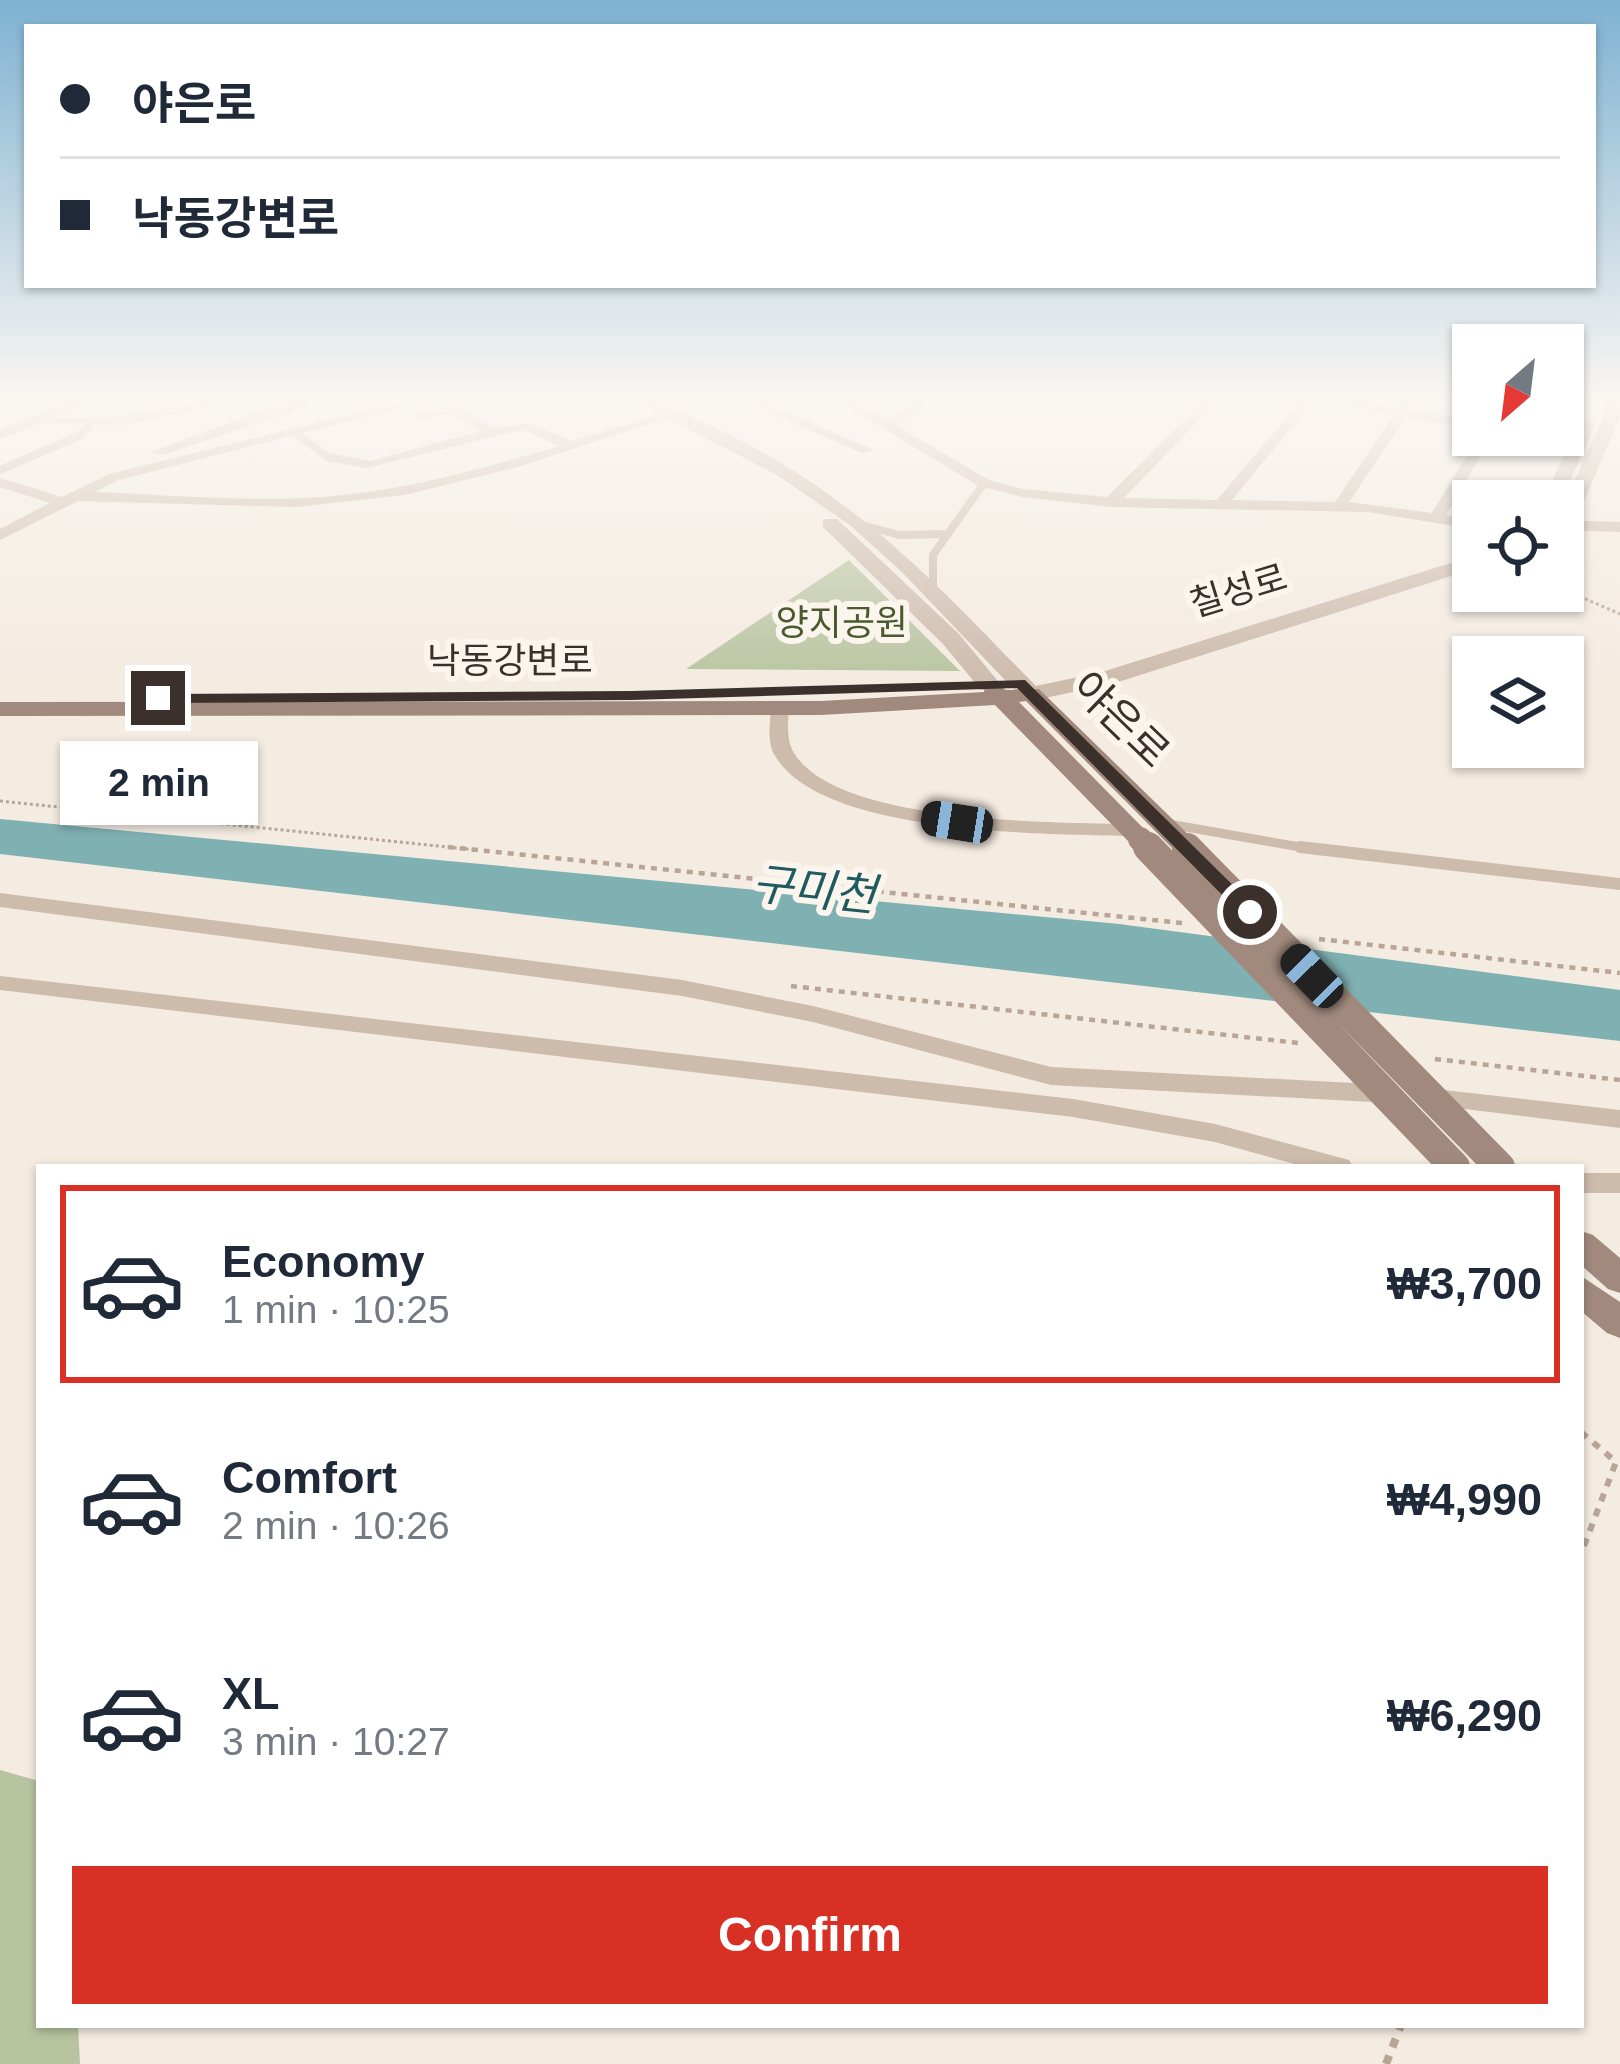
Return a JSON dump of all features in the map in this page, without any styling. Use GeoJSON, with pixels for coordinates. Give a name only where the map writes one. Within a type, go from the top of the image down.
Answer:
{"type":"FeatureCollection","features":[{"type":"Feature","properties":{"kind":"main road","name":"낙동강변로"},"geometry":{"type":"LineString","coordinates":[[0,698],[632,696],[989,685],[1026,688]]}},
{"type":"Feature","properties":{"kind":"main road","name":"야은로"},"geometry":{"type":"LineString","coordinates":[[989,685],[1144,831],[1187,848],[1497,1164]]}},
{"type":"Feature","properties":{"kind":"main road","name":"낙동강변로"},"geometry":{"type":"LineString","coordinates":[[0,711],[925,705],[1026,688]]}},
{"type":"Feature","properties":{"kind":"main road","name":"야은로"},"geometry":{"type":"LineString","coordinates":[[1026,688],[1144,831],[1452,1164]]}},
{"type":"Feature","properties":{"kind":"main road"},"geometry":{"type":"LineString","coordinates":[[1584,1247],[1620,1279]]}},
{"type":"Feature","properties":{"kind":"main road"},"geometry":{"type":"LineString","coordinates":[[1584,1293],[1620,1323]]}},
{"type":"Feature","properties":{"kind":"street"},"geometry":{"type":"LineString","coordinates":[[41,492],[68,499],[274,500],[387,492]]}},
{"type":"Feature","properties":{"kind":"street"},"geometry":{"type":"LineString","coordinates":[[0,535],[80,492]]}},
{"type":"Feature","properties":{"kind":"street","name":"야은로"},"geometry":{"type":"LineString","coordinates":[[791,492],[951,638],[989,685]]}},
{"type":"Feature","properties":{"kind":"street","name":"야은로"},"geometry":{"type":"LineString","coordinates":[[813,492],[862,525],[1026,688]]}},
{"type":"Feature","properties":{"kind":"street"},"geometry":{"type":"LineString","coordinates":[[1025,492],[1111,502],[1340,505],[1452,520]]}},
{"type":"Feature","properties":{"kind":"street"},"geometry":{"type":"LineString","coordinates":[[1111,502],[1121,492]]}},
{"type":"Feature","properties":{"kind":"street"},"geometry":{"type":"LineString","coordinates":[[1220,505],[1231,492]]}},
{"type":"Feature","properties":{"kind":"street"},"geometry":{"type":"LineString","coordinates":[[1340,505],[1349,492]]}},
{"type":"Feature","properties":{"kind":"street"},"geometry":{"type":"LineString","coordinates":[[1437,517],[1452,492]]}},
{"type":"Feature","properties":{"kind":"street"},"geometry":{"type":"LineString","coordinates":[[1584,526],[1620,527]]}},
{"type":"Feature","properties":{"kind":"street","name":"칠성로"},"geometry":{"type":"LineString","coordinates":[[1026,688],[1452,558]]}},
{"type":"Feature","properties":{"kind":"street","name":"칠성로"},"geometry":{"type":"LineString","coordinates":[[1026,688],[1107,678],[1452,569]]}},
{"type":"Feature","properties":{"kind":"street"},"geometry":{"type":"LineString","coordinates":[[780,708],[778,738],[792,766],[840,795],[957,822],[1144,831]]}},
{"type":"Feature","properties":{"kind":"street"},"geometry":{"type":"LineString","coordinates":[[0,901],[682,988],[813,1014],[994,1064],[1088,1080],[1319,1089],[1507,1104],[1620,1119]]}},
{"type":"Feature","properties":{"kind":"street"},"geometry":{"type":"LineString","coordinates":[[0,983],[1073,1108],[1215,1133],[1329,1164]]}},
{"type":"Feature","properties":{"kind":"street"},"geometry":{"type":"LineString","coordinates":[[1073,1108],[1088,1080]]}},
{"type":"Feature","properties":{"kind":"street"},"geometry":{"type":"LineString","coordinates":[[1584,1183],[1620,1183]]}},
{"type":"Feature","properties":{"kind":"lane"},"geometry":{"type":"LineString","coordinates":[[933,592],[933,554],[977,492]]}},
{"type":"Feature","properties":{"kind":"lane"},"geometry":{"type":"LineString","coordinates":[[862,525],[898,535],[949,533]]}},
{"type":"Feature","properties":{"kind":"lane"},"geometry":{"type":"LineString","coordinates":[[1144,831],[1620,884]]}},
{"type":"Feature","properties":{"kind":"path"},"geometry":{"type":"LineString","coordinates":[[1584,598],[1620,614]]}},
{"type":"Feature","properties":{"kind":"path"},"geometry":{"type":"LineString","coordinates":[[0,802],[1185,924]]}},
{"type":"Feature","properties":{"kind":"path"},"geometry":{"type":"LineString","coordinates":[[1300,937],[1620,973]]}},
{"type":"Feature","properties":{"kind":"path"},"geometry":{"type":"LineString","coordinates":[[790,986],[1312,1045]]}},
{"type":"Feature","properties":{"kind":"path"},"geometry":{"type":"LineString","coordinates":[[1430,1058],[1620,1080]]}},
{"type":"Feature","properties":{"kind":"path"},"geometry":{"type":"LineString","coordinates":[[1584,1435],[1616,1462],[1584,1546]]}},
{"type":"Feature","properties":{"kind":"path"},"geometry":{"type":"LineString","coordinates":[[1386,2064],[1400,2028]]}},
{"type":"Feature","properties":{"kind":"green space","name":"양지공원"},"geometry":{"type":"Polygon","coordinates":[[[849,560],[960,671],[686,669],[849,560]]]}},
{"type":"Feature","properties":{"kind":"green space"},"geometry":{"type":"Polygon","coordinates":[[[0,1770],[36,1780],[36,2028],[78,2028],[80,2064],[0,2064],[0,1770]]]}},
{"type":"Feature","properties":{"kind":"water","name":"구미천"},"geometry":{"type":"Polygon","coordinates":[[[0,819],[1119,924],[1620,990],[1620,1041],[0,854],[0,819]]]}},
{"type":"Feature","properties":{"kind":"route"},"geometry":{"type":"LineString","coordinates":[[158,698],[632,696],[1020,683],[1250,912]]}}]}
